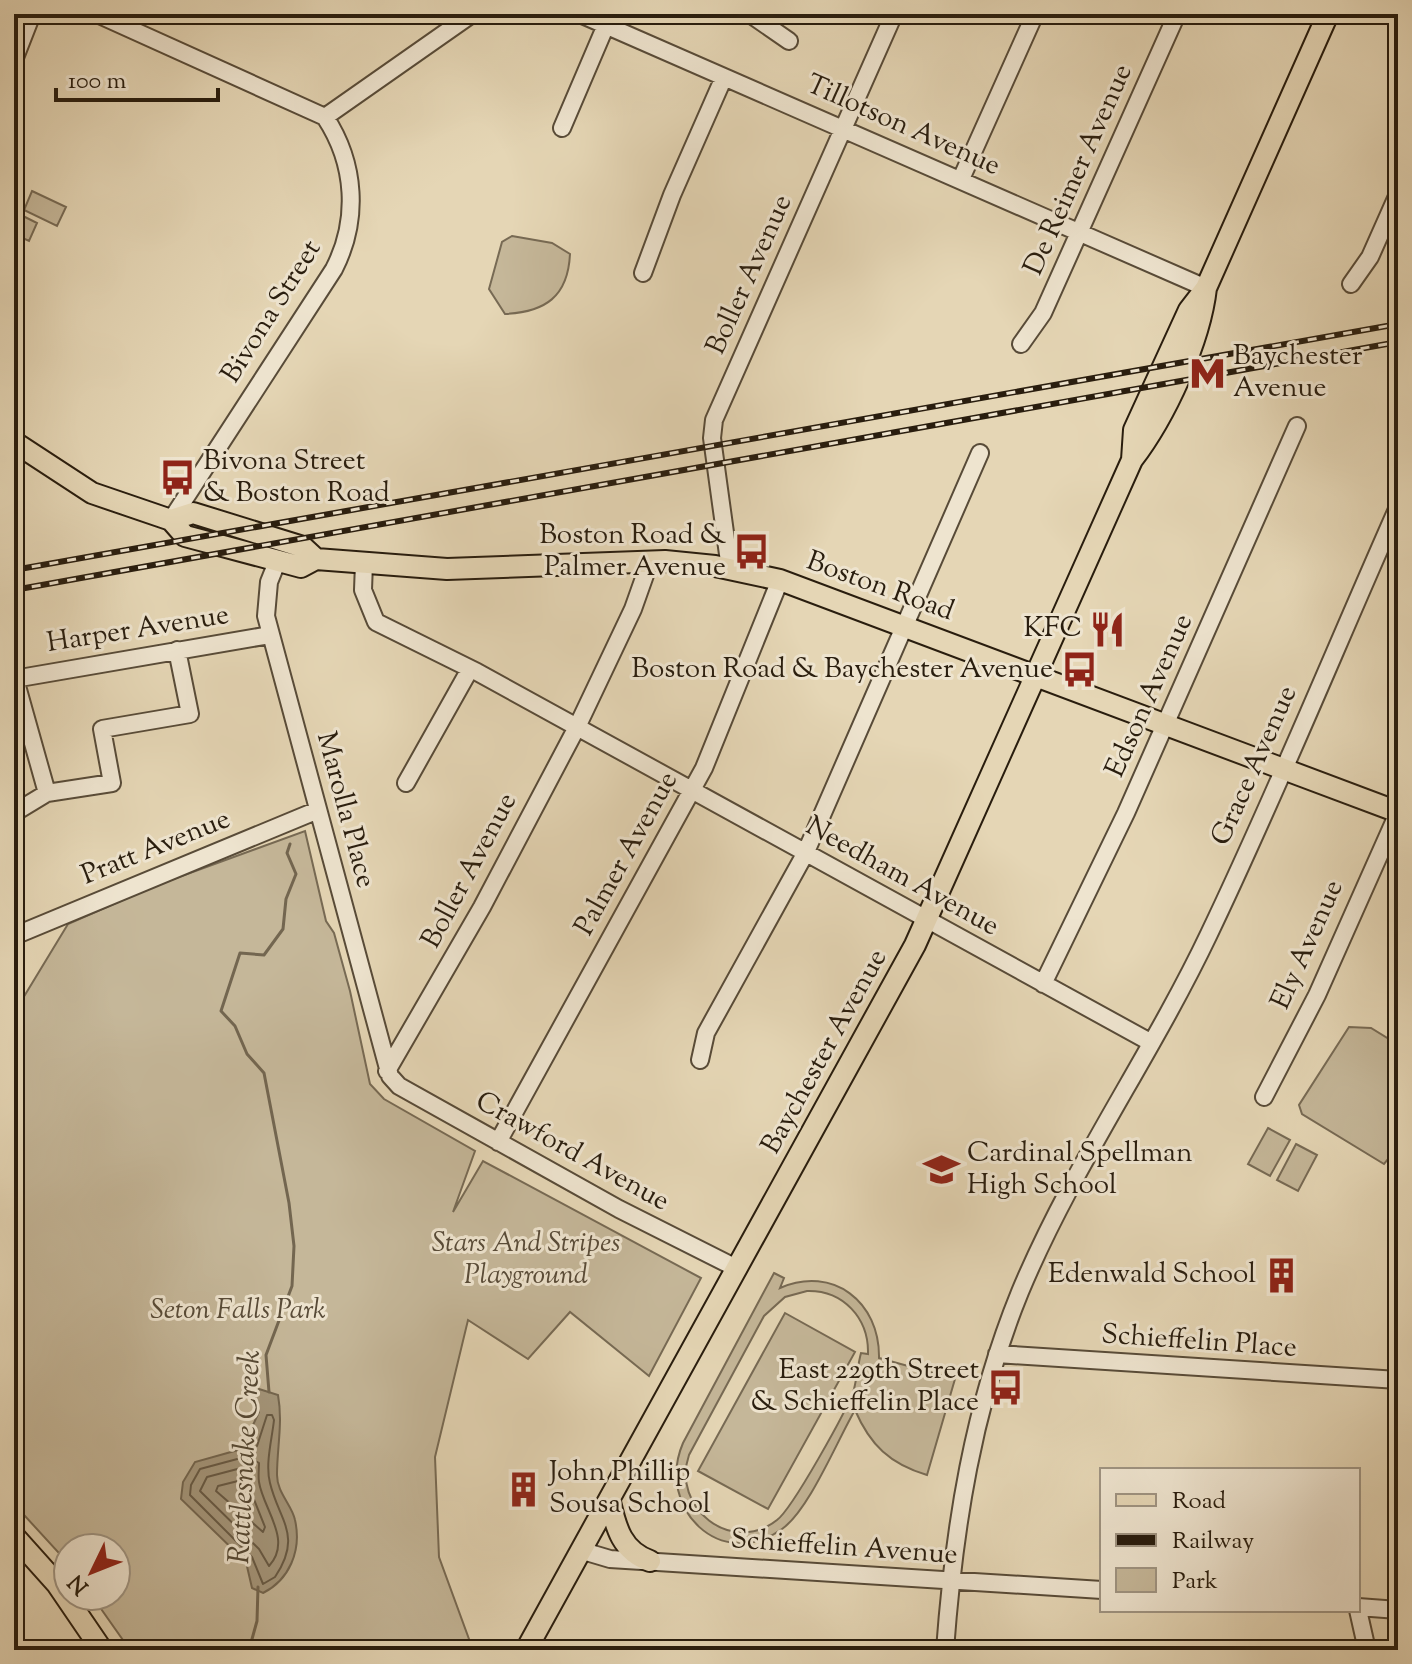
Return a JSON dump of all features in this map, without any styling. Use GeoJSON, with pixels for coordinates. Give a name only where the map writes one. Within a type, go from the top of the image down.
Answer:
{"type":"FeatureCollection","features":[{"type":"Feature","properties":{"kind":"main road","name":"Baychester Avenue"},"geometry":{"type":"LineString","coordinates":[[526,1650],[927,921],[1132,460],[1150,437],[1172,388],[1203,317],[1206,288],[1328,14]]}},
{"type":"Feature","properties":{"kind":"main road","name":"Boston Road"},"geometry":{"type":"LineString","coordinates":[[14,442],[92,493],[171,520],[185,536],[301,567],[316,559],[468,569],[650,561],[730,569],[780,580],[1035,673],[1398,812]]}},
{"type":"Feature","properties":{"kind":"main road","name":"Boston Road"},"geometry":{"type":"LineString","coordinates":[[171,520],[193,513],[303,547],[316,559]]}},
{"type":"Feature","properties":{"kind":"main road"},"geometry":{"type":"LineString","coordinates":[[610,1502],[620,1537],[630,1550],[650,1561]]}},
{"type":"Feature","properties":{"kind":"main road"},"geometry":{"type":"LineString","coordinates":[[14,1536],[57,1584],[98,1648]]}},
{"type":"Feature","properties":{"kind":"street"},"geometry":{"type":"LineString","coordinates":[[14,60],[32,14]]}},
{"type":"Feature","properties":{"kind":"street"},"geometry":{"type":"LineString","coordinates":[[97,14],[325,117],[472,14]]}},
{"type":"Feature","properties":{"kind":"street","name":"Tillotson Avenue"},"geometry":{"type":"LineString","coordinates":[[580,14],[1206,288]]}},
{"type":"Feature","properties":{"kind":"street","name":"Boller Avenue"},"geometry":{"type":"LineString","coordinates":[[730,569],[712,438],[714,420],[894,14]]}},
{"type":"Feature","properties":{"kind":"street"},"geometry":{"type":"LineString","coordinates":[[961,179],[1035,14]]}},
{"type":"Feature","properties":{"kind":"street","name":"De Reimer Avenue"},"geometry":{"type":"LineString","coordinates":[[1021,344],[1043,313],[1177,14]]}},
{"type":"Feature","properties":{"kind":"street"},"geometry":{"type":"LineString","coordinates":[[1392,14],[1398,17]]}},
{"type":"Feature","properties":{"kind":"street"},"geometry":{"type":"LineString","coordinates":[[752,15],[789,41]]}},
{"type":"Feature","properties":{"kind":"street"},"geometry":{"type":"LineString","coordinates":[[562,128],[606,25]]}},
{"type":"Feature","properties":{"kind":"street"},"geometry":{"type":"LineString","coordinates":[[643,273],[672,195],[724,77]]}},
{"type":"Feature","properties":{"kind":"street","name":"Bivona Street"},"geometry":{"type":"LineString","coordinates":[[171,520],[334,269],[348,237],[352,196],[332,128],[325,117]]}},
{"type":"Feature","properties":{"kind":"street"},"geometry":{"type":"LineString","coordinates":[[1351,284],[1370,257],[1398,194]]}},
{"type":"Feature","properties":{"kind":"street","name":"Edson Avenue"},"geometry":{"type":"LineString","coordinates":[[1043,984],[1166,724],[1297,426]]}},
{"type":"Feature","properties":{"kind":"street"},"geometry":{"type":"LineString","coordinates":[[700,1060],[706,1033],[805,854],[980,453]]}},
{"type":"Feature","properties":{"kind":"street","name":"Grace Avenue"},"geometry":{"type":"LineString","coordinates":[[1150,1042],[1210,932],[1398,507]]}},
{"type":"Feature","properties":{"kind":"street","name":"Boller Avenue"},"geometry":{"type":"LineString","coordinates":[[387,1071],[482,907],[577,727],[633,609],[650,561]]}},
{"type":"Feature","properties":{"kind":"street","name":"Marolla Place"},"geometry":{"type":"LineString","coordinates":[[277,562],[266,597],[270,635],[387,1071]]}},
{"type":"Feature","properties":{"kind":"street","name":"Needham Avenue"},"geometry":{"type":"LineString","coordinates":[[364,563],[363,590],[376,622],[577,727],[1150,1042]]}},
{"type":"Feature","properties":{"kind":"street","name":"Palmer Avenue"},"geometry":{"type":"LineString","coordinates":[[498,1142],[691,792],[780,580]]}},
{"type":"Feature","properties":{"kind":"street","name":"Harper Avenue"},"geometry":{"type":"LineString","coordinates":[[15,679],[270,635]]}},
{"type":"Feature","properties":{"kind":"street"},"geometry":{"type":"LineString","coordinates":[[14,813],[47,793],[112,783],[102,729],[190,714],[177,650]]}},
{"type":"Feature","properties":{"kind":"street"},"geometry":{"type":"LineString","coordinates":[[406,783],[470,669]]}},
{"type":"Feature","properties":{"kind":"street"},"geometry":{"type":"LineString","coordinates":[[15,679],[47,793]]}},
{"type":"Feature","properties":{"kind":"street","name":"Pratt Avenue"},"geometry":{"type":"LineString","coordinates":[[14,936],[318,810]]}},
{"type":"Feature","properties":{"kind":"street","name":"Ely Avenue"},"geometry":{"type":"LineString","coordinates":[[1264,1097],[1317,995],[1398,812]]}},
{"type":"Feature","properties":{"kind":"street"},"geometry":{"type":"LineString","coordinates":[[945,1650],[960,1501],[997,1354],[1042,1243],[1150,1042]]}},
{"type":"Feature","properties":{"kind":"street","name":"Crawford Avenue"},"geometry":{"type":"LineString","coordinates":[[387,1071],[399,1086],[498,1142],[738,1269]]}},
{"type":"Feature","properties":{"kind":"street","name":"Schieffelin Place"},"geometry":{"type":"LineString","coordinates":[[997,1354],[1398,1380]]}},
{"type":"Feature","properties":{"kind":"street","name":"Schieffelin Avenue"},"geometry":{"type":"LineString","coordinates":[[583,1551],[605,1558],[1100,1590]]}},
{"type":"Feature","properties":{"kind":"street"},"geometry":{"type":"LineString","coordinates":[[1360,1608],[1398,1610]]}},
{"type":"Feature","properties":{"kind":"street"},"geometry":{"type":"LineString","coordinates":[[1359,1612],[1367,1650]]}},
{"type":"Feature","properties":{"kind":"green space"},"geometry":{"type":"Polygon","coordinates":[[[32,191],[66,207],[57,226],[24,210],[32,191]]]}},
{"type":"Feature","properties":{"kind":"green space"},"geometry":{"type":"Polygon","coordinates":[[[21,215],[37,223],[29,241],[14,234],[21,215]]]}},
{"type":"Feature","properties":{"kind":"green space"},"geometry":{"type":"Polygon","coordinates":[[[512,236],[552,243],[570,254],[565,281],[552,299],[532,310],[505,314],[489,289],[502,242],[512,236]]]}},
{"type":"Feature","properties":{"kind":"green space","name":"Seton Falls Park"},"geometry":{"type":"Polygon","coordinates":[[[305,831],[326,921],[334,933],[350,991],[370,1084],[384,1099],[475,1151],[453,1212],[483,1161],[701,1278],[649,1376],[570,1312],[528,1359],[468,1320],[435,1457],[439,1557],[473,1650],[130,1650],[103,1612],[132,1612],[132,1532],[52,1532],[52,1546],[14,1504],[14,1007],[17,1008],[68,924],[157,885],[305,831]]]}},
{"type":"Feature","properties":{"kind":"green space"},"geometry":{"type":"Polygon","coordinates":[[[1349,1027],[1371,1028],[1392,1041],[1398,1057],[1398,1147],[1384,1164],[1302,1114],[1299,1105],[1349,1027]]]}},
{"type":"Feature","properties":{"kind":"green space"},"geometry":{"type":"Polygon","coordinates":[[[1268,1128],[1290,1140],[1270,1176],[1248,1164],[1268,1128]]]}},
{"type":"Feature","properties":{"kind":"green space"},"geometry":{"type":"Polygon","coordinates":[[[1296,1144],[1317,1155],[1298,1191],[1277,1180],[1296,1144]]]}},
{"type":"Feature","properties":{"kind":"green space"},"geometry":{"type":"Polygon","coordinates":[[[774,1273],[784,1278],[780,1288],[818,1281],[850,1293],[871,1320],[879,1358],[955,1379],[927,1475],[902,1465],[883,1452],[867,1433],[855,1410],[802,1507],[782,1529],[759,1541],[737,1543],[716,1538],[699,1527],[686,1510],[678,1490],[677,1467],[683,1443],[774,1273]],[[807,1291],[785,1297],[764,1316],[689,1455],[686,1474],[689,1492],[697,1508],[724,1529],[741,1532],[759,1530],[777,1520],[795,1498],[819,1458],[854,1389],[861,1353],[868,1354],[864,1329],[859,1318],[842,1301],[820,1292],[807,1291]]]}},
{"type":"Feature","properties":{"kind":"green space"},"geometry":{"type":"Polygon","coordinates":[[[785,1313],[855,1352],[768,1509],[698,1471],[785,1313]]]}},
{"type":"Feature","properties":{"kind":"water"},"geometry":{"type":"Polygon","coordinates":[[[259,1389],[278,1395],[278,1481],[293,1514],[297,1532],[295,1553],[286,1572],[263,1593],[252,1588],[246,1562],[181,1499],[183,1482],[195,1462],[238,1450],[253,1440],[253,1425],[259,1412],[254,1399],[259,1389]]]}},
{"type":"Feature","properties":{"kind":"waterway","name":"Rattlesnake Creek"},"geometry":{"type":"LineString","coordinates":[[269,1392],[266,1355],[292,1286],[294,1246],[289,1203],[264,1073],[247,1054],[235,1026],[221,1011],[240,953],[264,955],[283,929],[286,899],[296,874],[287,853],[290,844]]}},
{"type":"Feature","properties":{"kind":"waterway","name":"Rattlesnake Creek"},"geometry":{"type":"LineString","coordinates":[[249,1650],[257,1621],[258,1587]]}},
{"type":"Feature","properties":{"kind":"railway"},"geometry":{"type":"LineString","coordinates":[[14,570],[1398,324]]}},
{"type":"Feature","properties":{"kind":"railway"},"geometry":{"type":"LineString","coordinates":[[14,590],[1398,342]]}},
{"type":"Feature","properties":{"kind":"place","name":"Baychester Avenue"},"geometry":{"type":"Point","coordinates":[1207,373]}},
{"type":"Feature","properties":{"kind":"place","name":"Bivona Street & Boston Road"},"geometry":{"type":"Point","coordinates":[177,478]}},
{"type":"Feature","properties":{"kind":"place","name":"Boston Road & Palmer Avenue"},"geometry":{"type":"Point","coordinates":[752,552]}},
{"type":"Feature","properties":{"kind":"place","name":"KFC"},"geometry":{"type":"Point","coordinates":[1108,629]}},
{"type":"Feature","properties":{"kind":"place","name":"Boston Road & Baychester Avenue"},"geometry":{"type":"Point","coordinates":[1079,670]}},
{"type":"Feature","properties":{"kind":"place","name":"Cardinal Spellman High School"},"geometry":{"type":"Point","coordinates":[941,1170]}},
{"type":"Feature","properties":{"kind":"place","name":"Edenwald School"},"geometry":{"type":"Point","coordinates":[1282,1275]}},
{"type":"Feature","properties":{"kind":"place","name":"East 229th Street & Schieffelin Place"},"geometry":{"type":"Point","coordinates":[1005,1387]}},
{"type":"Feature","properties":{"kind":"place","name":"John Phillip Sousa School"},"geometry":{"type":"Point","coordinates":[523,1489]}},
{"type":"Feature","properties":{"kind":"park label","name":"Stars And Stripes Playground"},"geometry":{"type":"Point","coordinates":[526,1260]}}]}
